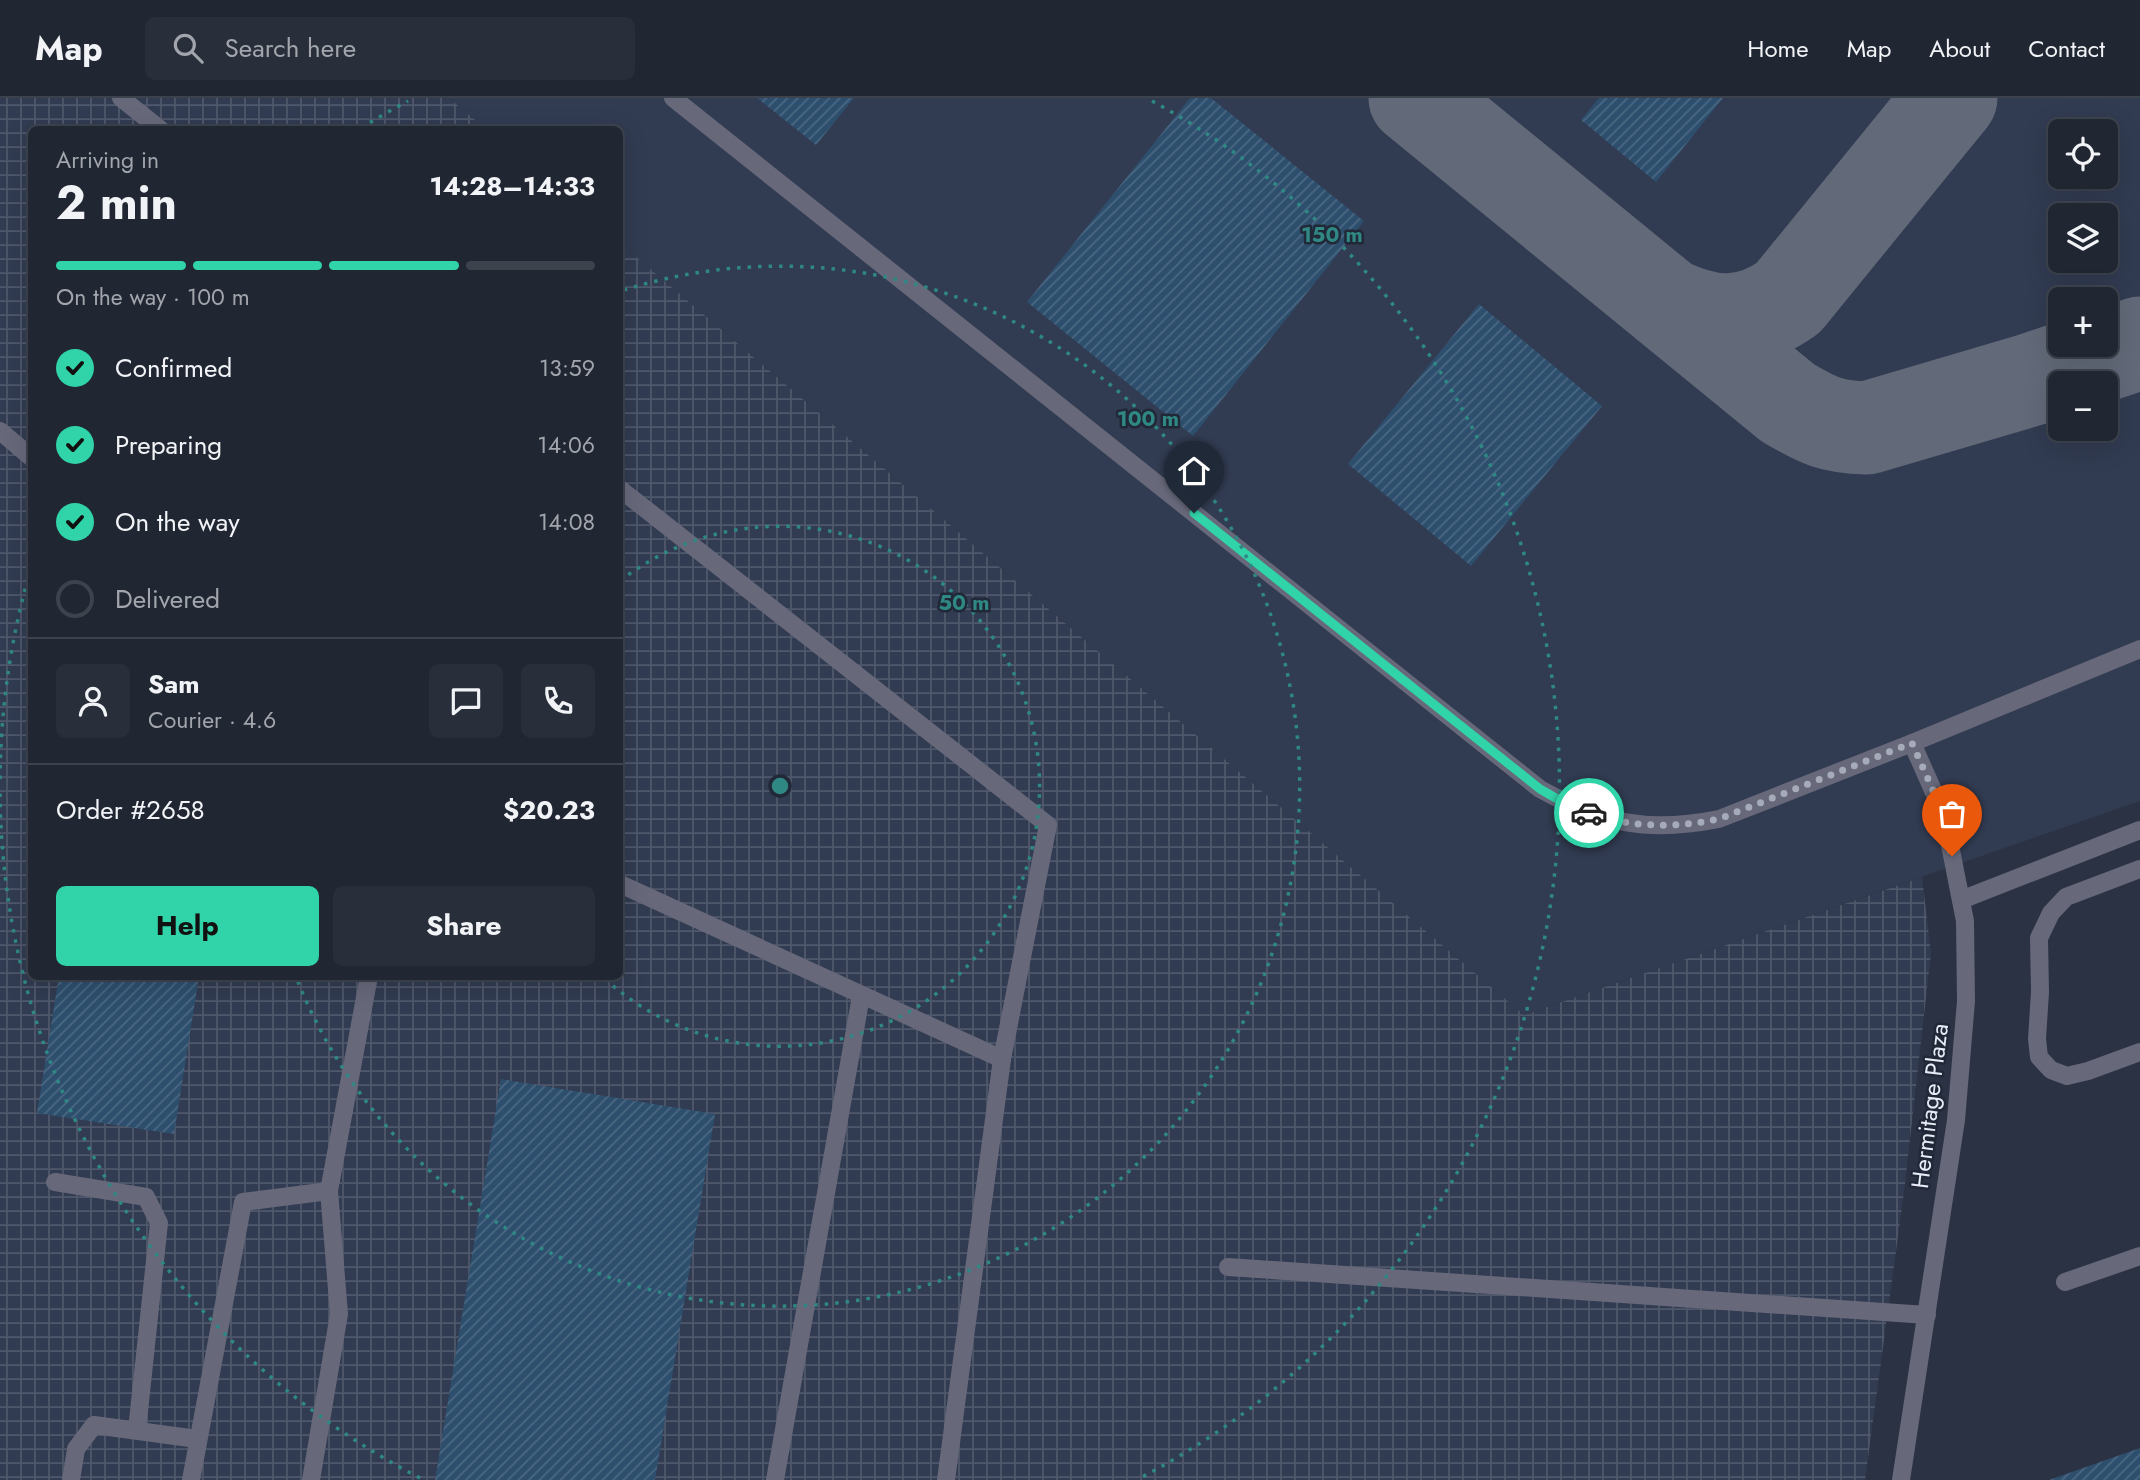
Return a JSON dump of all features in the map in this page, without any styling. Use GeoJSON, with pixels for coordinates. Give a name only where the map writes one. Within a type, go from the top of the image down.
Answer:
{"type":"FeatureCollection","features":[{"type":"Feature","properties":{"kind":"lane"},"geometry":{"type":"LineString","coordinates":[[121,98],[156,126]]}},
{"type":"Feature","properties":{"kind":"lane"},"geometry":{"type":"LineString","coordinates":[[673,98],[1540,789],[1573,808],[1609,820],[1647,826],[1719,819],[2140,649]]}},
{"type":"Feature","properties":{"kind":"lane"},"geometry":{"type":"LineString","coordinates":[[0,431],[28,455]]}},
{"type":"Feature","properties":{"kind":"lane"},"geometry":{"type":"LineString","coordinates":[[623,491],[1048,825],[1002,1059],[946,1480]]}},
{"type":"Feature","properties":{"kind":"lane","name":"Hermitage Plaza"},"geometry":{"type":"LineString","coordinates":[[1901,1480],[1956,1120],[1966,1002],[1965,921],[1961,900],[1944,822],[1912,743]]}},
{"type":"Feature","properties":{"kind":"lane"},"geometry":{"type":"LineString","coordinates":[[1961,900],[2140,830]]}},
{"type":"Feature","properties":{"kind":"lane"},"geometry":{"type":"LineString","coordinates":[[2140,869],[2066,897],[2051,913],[2039,938],[2038,1048],[2039,1057],[2051,1070],[2067,1076],[2140,1052]]}},
{"type":"Feature","properties":{"kind":"lane"},"geometry":{"type":"LineString","coordinates":[[623,885],[1002,1059]]}},
{"type":"Feature","properties":{"kind":"lane"},"geometry":{"type":"LineString","coordinates":[[311,1480],[339,1314],[329,1191],[368,980]]}},
{"type":"Feature","properties":{"kind":"lane"},"geometry":{"type":"LineString","coordinates":[[775,1480],[861,996]]}},
{"type":"Feature","properties":{"kind":"lane"},"geometry":{"type":"LineString","coordinates":[[55,1182],[146,1197],[159,1223],[137,1430]]}},
{"type":"Feature","properties":{"kind":"lane"},"geometry":{"type":"LineString","coordinates":[[191,1480],[243,1202],[329,1191]]}},
{"type":"Feature","properties":{"kind":"lane"},"geometry":{"type":"LineString","coordinates":[[2065,1282],[2140,1256]]}},
{"type":"Feature","properties":{"kind":"lane"},"geometry":{"type":"LineString","coordinates":[[1228,1267],[1927,1315]]}},
{"type":"Feature","properties":{"kind":"lane"},"geometry":{"type":"LineString","coordinates":[[71,1480],[76,1449],[94,1425],[197,1438]]}},
{"type":"Feature","properties":{"kind":"shaded area"},"geometry":{"type":"Polygon","coordinates":[[[0,98],[449,98],[482,126],[28,126],[28,980],[623,980],[623,246],[1524,1015],[1922,877],[1931,953],[1904,1192],[1865,1480],[0,1480],[0,98]]]}},
{"type":"Feature","properties":{"kind":"shaded area"},"geometry":{"type":"Polygon","coordinates":[[[449,98],[2140,98],[2140,801],[1524,1015],[623,246],[623,126],[482,126],[449,98]]]}},
{"type":"Feature","properties":{"kind":"building"},"geometry":{"type":"Polygon","coordinates":[[[757,98],[854,98],[816,145],[757,98]]]}},
{"type":"Feature","properties":{"kind":"building"},"geometry":{"type":"Polygon","coordinates":[[[1190,98],[1211,98],[1364,221],[1193,436],[1027,302],[1190,98]]]}},
{"type":"Feature","properties":{"kind":"building"},"geometry":{"type":"Polygon","coordinates":[[[1599,98],[1723,98],[1656,182],[1581,120],[1599,98]]]}},
{"type":"Feature","properties":{"kind":"building"},"geometry":{"type":"Polygon","coordinates":[[[1479,304],[1602,406],[1471,566],[1348,464],[1479,304]]]}},
{"type":"Feature","properties":{"kind":"building"},"geometry":{"type":"Polygon","coordinates":[[[58,980],[198,980],[174,1134],[37,1113],[58,980]]]}},
{"type":"Feature","properties":{"kind":"building"},"geometry":{"type":"Polygon","coordinates":[[[501,1079],[715,1114],[655,1480],[435,1480],[501,1079]]]}},
{"type":"Feature","properties":{"kind":"building"},"geometry":{"type":"Polygon","coordinates":[[[2140,1448],[2140,1480],[2049,1480],[2140,1448]]]}},
{"type":"Feature","properties":{"kind":"taxiway"},"geometry":{"type":"LineString","coordinates":[[1415,98],[1788,403],[1826,422],[1867,428],[2033,379],[2140,343]]}},
{"type":"Feature","properties":{"kind":"taxiway"},"geometry":{"type":"LineString","coordinates":[[1667,304],[1699,316],[1729,320],[1758,314],[1788,298],[1951,98]]}},
{"type":"Feature","properties":{"kind":"way so far"},"geometry":{"type":"LineString","coordinates":[[1589,813],[1609,820],[1647,826],[1689,825],[1719,819],[1912,743],[1936,797],[1952,856]]}},
{"type":"Feature","properties":{"kind":"route"},"geometry":{"type":"LineString","coordinates":[[1194,513],[1540,789],[1573,808],[1589,813]]}}]}
